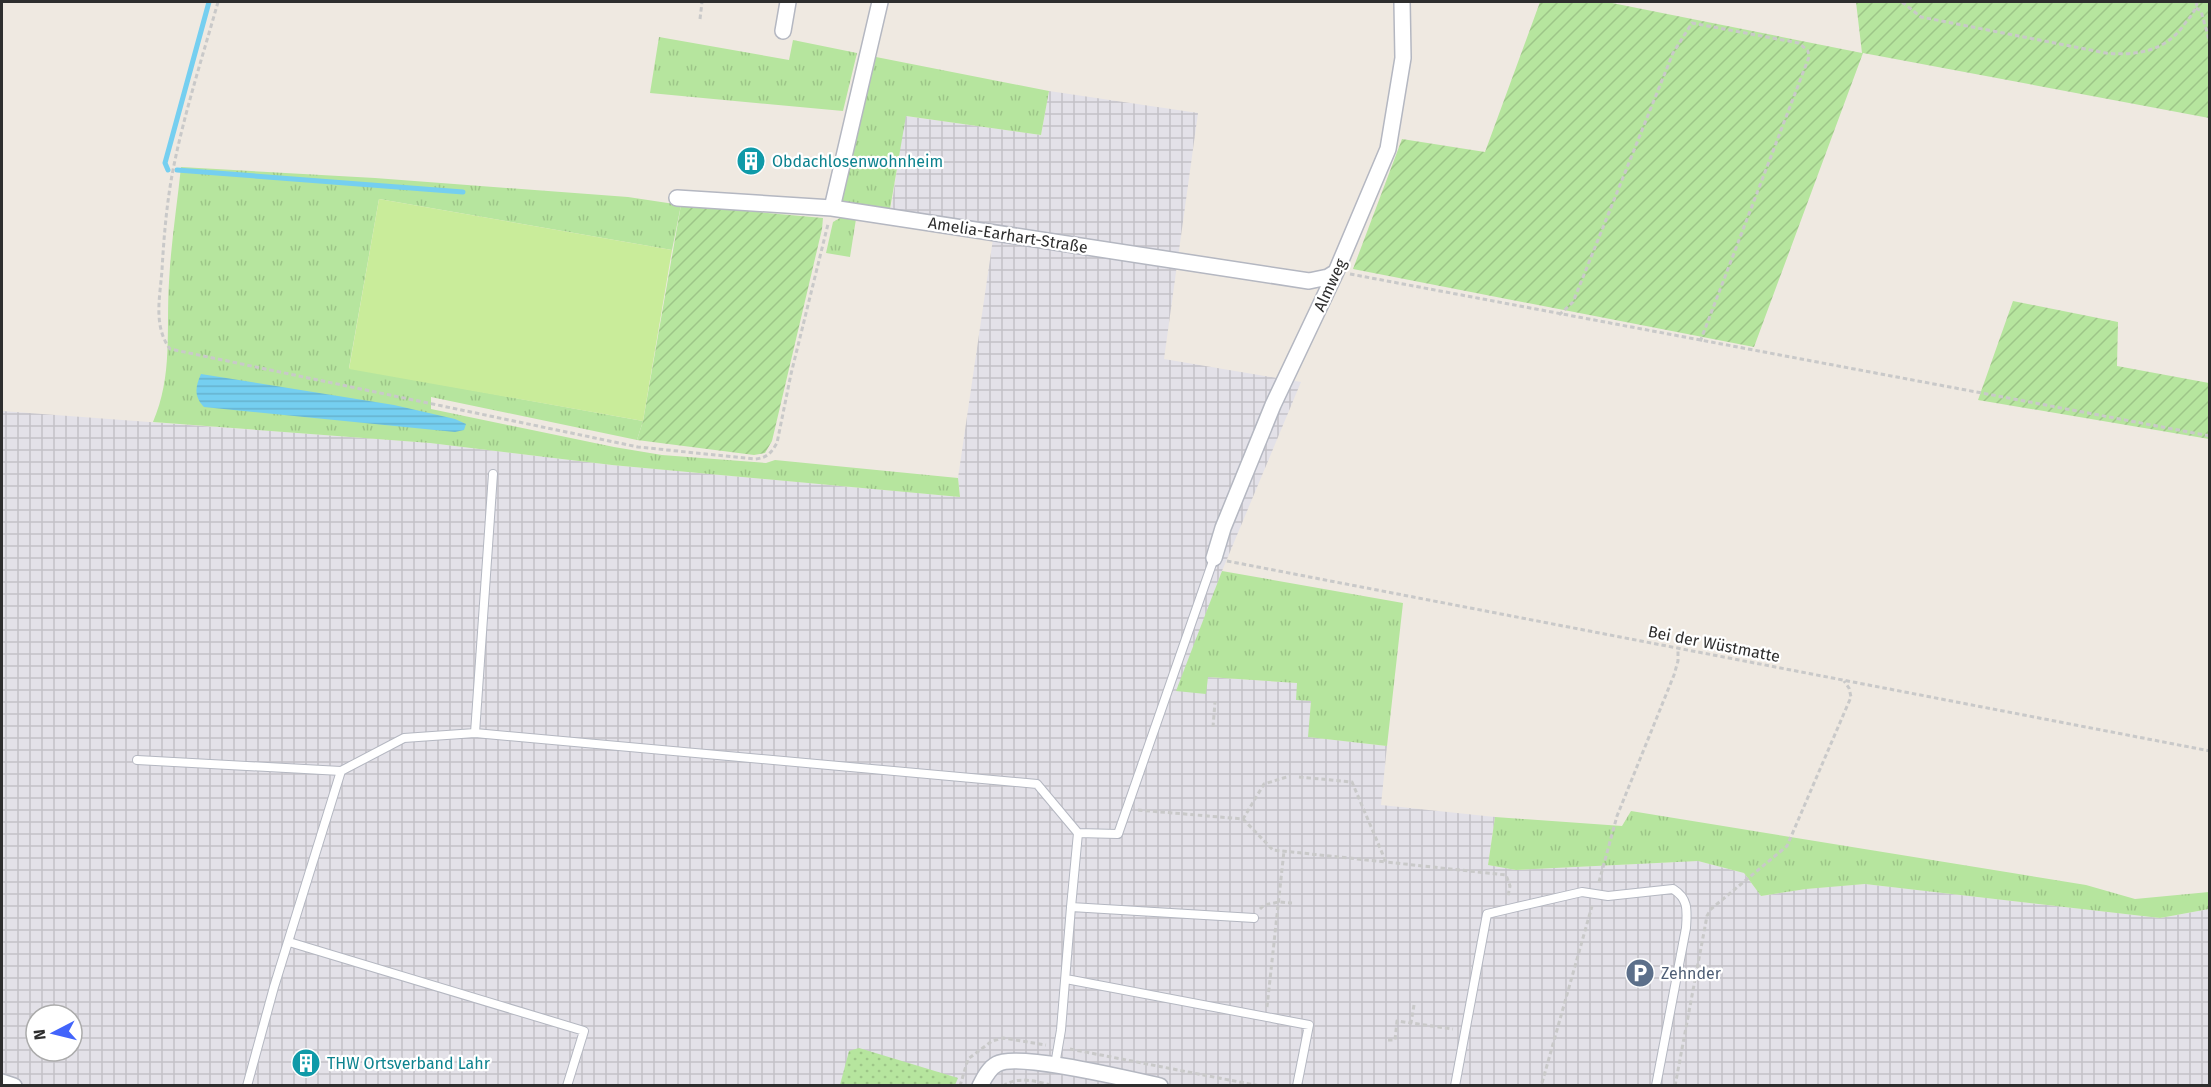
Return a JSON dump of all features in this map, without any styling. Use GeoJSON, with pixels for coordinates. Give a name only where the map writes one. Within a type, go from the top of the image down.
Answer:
{"type":"FeatureCollection","features":[{"type":"Feature","properties":{"kind":"street"},"geometry":{"type":"LineString","coordinates":[[783,31],[788,2]]}},
{"type":"Feature","properties":{"kind":"street"},"geometry":{"type":"LineString","coordinates":[[832,208],[880,2]]}},
{"type":"Feature","properties":{"kind":"street","name":"Almweg"},"geometry":{"type":"LineString","coordinates":[[1214,558],[1223,528],[1273,405],[1336,272],[1388,149],[1403,58],[1402,2]]}},
{"type":"Feature","properties":{"kind":"street","name":"Amelia-Earhart-Straße"},"geometry":{"type":"LineString","coordinates":[[676,198],[832,208],[1309,281],[1328,277],[1336,272]]}},
{"type":"Feature","properties":{"kind":"street"},"geometry":{"type":"LineString","coordinates":[[980,1086],[987,1073],[997,1064],[1007,1061],[1055,1065],[1160,1086]]}},
{"type":"Feature","properties":{"kind":"street"},"geometry":{"type":"LineString","coordinates":[[2,1082],[14,1086]]}},
{"type":"Feature","properties":{"kind":"lane"},"geometry":{"type":"LineString","coordinates":[[475,733],[492,474]]}},
{"type":"Feature","properties":{"kind":"lane"},"geometry":{"type":"LineString","coordinates":[[1078,832],[1118,834],[1214,558]]}},
{"type":"Feature","properties":{"kind":"lane"},"geometry":{"type":"LineString","coordinates":[[136,760],[341,771],[404,738],[475,733],[1037,784],[1078,832],[1066,979],[1055,1065]]}},
{"type":"Feature","properties":{"kind":"lane"},"geometry":{"type":"LineString","coordinates":[[247,1086],[341,771]]}},
{"type":"Feature","properties":{"kind":"lane"},"geometry":{"type":"LineString","coordinates":[[1455,1086],[1487,915],[1582,892],[1608,896],[1673,889],[1682,895],[1687,906],[1686,928],[1656,1086]]}},
{"type":"Feature","properties":{"kind":"lane"},"geometry":{"type":"LineString","coordinates":[[1071,907],[1254,918]]}},
{"type":"Feature","properties":{"kind":"lane"},"geometry":{"type":"LineString","coordinates":[[289,942],[584,1031],[567,1086]]}},
{"type":"Feature","properties":{"kind":"lane"},"geometry":{"type":"LineString","coordinates":[[1066,979],[1309,1025],[1297,1086]]}},
{"type":"Feature","properties":{"kind":"path"},"geometry":{"type":"LineString","coordinates":[[218,2],[174,165],[167,212],[158,308],[160,330],[170,349],[638,447],[764,458],[772,452],[777,443],[791,374],[832,208]]}},
{"type":"Feature","properties":{"kind":"path"},"geometry":{"type":"LineString","coordinates":[[699,19],[702,2]]}},
{"type":"Feature","properties":{"kind":"path"},"geometry":{"type":"LineString","coordinates":[[1902,2],[1921,17],[2106,53],[2127,55],[2164,45],[2183,27],[2196,8],[2197,2]]}},
{"type":"Feature","properties":{"kind":"path"},"geometry":{"type":"LineString","coordinates":[[2196,8],[2201,11],[2210,43]]}},
{"type":"Feature","properties":{"kind":"path"},"geometry":{"type":"LineString","coordinates":[[1559,315],[1573,302],[1672,53],[1692,23],[1799,43],[1808,51],[1809,57],[1700,342]]}},
{"type":"Feature","properties":{"kind":"path"},"geometry":{"type":"LineString","coordinates":[[1336,272],[2210,436]]}},
{"type":"Feature","properties":{"kind":"path","name":"Bei der Wüstmatte"},"geometry":{"type":"LineString","coordinates":[[1214,558],[2210,751]]}},
{"type":"Feature","properties":{"kind":"path"},"geometry":{"type":"LineString","coordinates":[[1542,1083],[1617,816],[1674,675],[1678,661],[1678,649]]}},
{"type":"Feature","properties":{"kind":"path"},"geometry":{"type":"LineString","coordinates":[[1675,1086],[1707,916],[1711,909],[1787,846],[1851,697],[1844,681]]}},
{"type":"Feature","properties":{"kind":"path"},"geometry":{"type":"LineString","coordinates":[[1214,727],[1215,702]]}},
{"type":"Feature","properties":{"kind":"path"},"geometry":{"type":"LineString","coordinates":[[1244,819],[1264,784],[1290,776]]}},
{"type":"Feature","properties":{"kind":"path"},"geometry":{"type":"LineString","coordinates":[[1299,777],[1352,782],[1386,862]]}},
{"type":"Feature","properties":{"kind":"path"},"geometry":{"type":"LineString","coordinates":[[1127,809],[1244,819],[1273,850],[1506,875],[1510,886],[1506,910]]}},
{"type":"Feature","properties":{"kind":"path"},"geometry":{"type":"LineString","coordinates":[[1266,1017],[1284,851]]}},
{"type":"Feature","properties":{"kind":"path"},"geometry":{"type":"LineString","coordinates":[[1254,918],[1264,905],[1279,902],[1292,903]]}},
{"type":"Feature","properties":{"kind":"path"},"geometry":{"type":"LineString","coordinates":[[1411,1023],[1414,1005]]}},
{"type":"Feature","properties":{"kind":"path"},"geometry":{"type":"LineString","coordinates":[[1388,1040],[1395,1040],[1397,1021],[1466,1030]]}},
{"type":"Feature","properties":{"kind":"path"},"geometry":{"type":"LineString","coordinates":[[1003,1086],[1011,1080],[1020,1079],[1055,1086]]}},
{"type":"Feature","properties":{"kind":"shaded area"},"geometry":{"type":"Polygon","coordinates":[[[1049,91],[1198,113],[1164,359],[1301,382],[1222,571],[1177,691],[1207,677],[1298,683],[1311,701],[1309,737],[1387,746],[1381,805],[1495,817],[1488,865],[1516,870],[1698,861],[1744,873],[1761,896],[1865,884],[2160,918],[2209,909],[2209,1085],[2,1085],[2,411],[430,443],[612,465],[960,497],[958,478],[993,239],[889,222],[905,116],[1041,135],[1049,91]]]}},
{"type":"Feature","properties":{"kind":"green space"},"geometry":{"type":"Polygon","coordinates":[[[1540,2],[1607,2],[1862,53],[1856,2],[2209,2],[2209,118],[1863,53],[1754,347],[1353,269],[1402,139],[1485,152],[1540,2]]]}},
{"type":"Feature","properties":{"kind":"green space"},"geometry":{"type":"Polygon","coordinates":[[[659,37],[789,60],[793,40],[857,53],[843,111],[650,93],[659,37]]]}},
{"type":"Feature","properties":{"kind":"green space"},"geometry":{"type":"Polygon","coordinates":[[[876,57],[1049,91],[1041,135],[906,116],[890,209],[839,201],[876,57]]]}},
{"type":"Feature","properties":{"kind":"green space"},"geometry":{"type":"Polygon","coordinates":[[[181,167],[375,178],[628,197],[681,205],[672,250],[379,199],[349,368],[643,421],[637,440],[431,397],[431,409],[662,455],[766,463],[775,460],[958,478],[960,497],[612,465],[430,443],[153,422],[164,387],[166,370],[170,267],[181,167]]]}},
{"type":"Feature","properties":{"kind":"green space"},"geometry":{"type":"Polygon","coordinates":[[[379,199],[672,250],[643,421],[349,369],[379,199]]]}},
{"type":"Feature","properties":{"kind":"green space"},"geometry":{"type":"Polygon","coordinates":[[[681,205],[823,218],[772,441],[765,453],[754,455],[637,440],[643,421],[681,205]]]}},
{"type":"Feature","properties":{"kind":"green space"},"geometry":{"type":"Polygon","coordinates":[[[847,217],[856,219],[850,257],[826,253],[833,222],[847,217]]]}},
{"type":"Feature","properties":{"kind":"green space"},"geometry":{"type":"Polygon","coordinates":[[[2013,301],[2118,322],[2117,366],[2209,383],[2209,439],[1978,400],[2013,301]]]}},
{"type":"Feature","properties":{"kind":"green space"},"geometry":{"type":"Polygon","coordinates":[[[1222,571],[1403,603],[1387,746],[1308,737],[1311,701],[1296,700],[1297,683],[1208,677],[1206,694],[1176,691],[1222,571]]]}},
{"type":"Feature","properties":{"kind":"green space"},"geometry":{"type":"Polygon","coordinates":[[[1631,811],[2086,885],[2135,899],[2209,892],[2209,909],[2160,918],[1865,884],[1761,896],[1744,873],[1698,861],[1516,870],[1488,865],[1495,817],[1622,826],[1631,811]]]}},
{"type":"Feature","properties":{"kind":"green space"},"geometry":{"type":"Polygon","coordinates":[[[859,1048],[958,1078],[955,1085],[840,1085],[849,1051],[859,1048]]]}},
{"type":"Feature","properties":{"kind":"water"},"geometry":{"type":"Polygon","coordinates":[[[201,374],[394,405],[455,419],[466,424],[464,430],[455,432],[204,407],[196,392],[201,374]]]}},
{"type":"Feature","properties":{"kind":"waterway"},"geometry":{"type":"LineString","coordinates":[[168,170],[165,163],[209,2]]}},
{"type":"Feature","properties":{"kind":"waterway"},"geometry":{"type":"LineString","coordinates":[[177,170],[463,192]]}},
{"type":"Feature","properties":{"kind":"place","name":"Obdachlosenwohnheim"},"geometry":{"type":"Point","coordinates":[751,161]}},
{"type":"Feature","properties":{"kind":"place","name":"Zehnder"},"geometry":{"type":"Point","coordinates":[1640,973]}},
{"type":"Feature","properties":{"kind":"place","name":"THW Ortsverband Lahr"},"geometry":{"type":"Point","coordinates":[306,1063]}}]}
